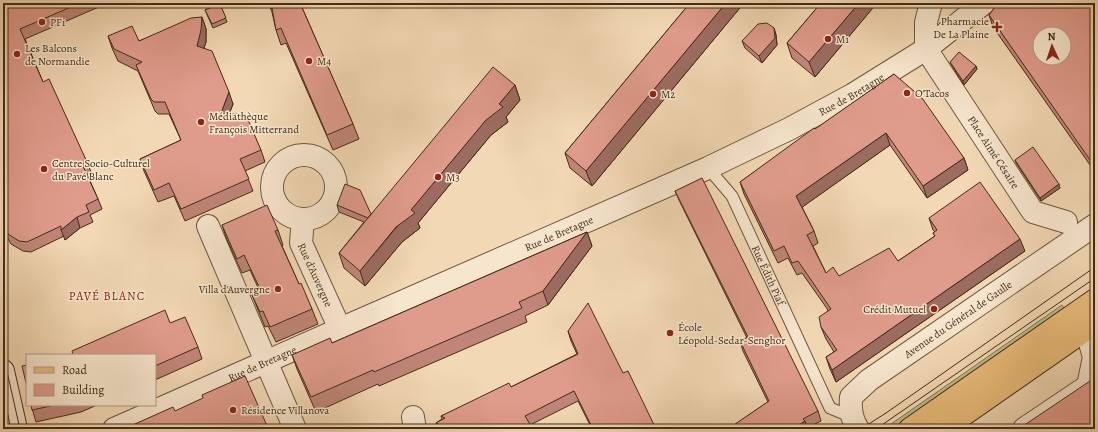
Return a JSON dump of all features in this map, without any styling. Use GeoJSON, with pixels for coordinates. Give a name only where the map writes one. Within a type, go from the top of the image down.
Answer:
{"type":"FeatureCollection","features":[{"type":"Feature","properties":{"kind":"main road"},"geometry":{"type":"LineString","coordinates":[[910,429],[1095,300]]}},
{"type":"Feature","properties":{"kind":"main road"},"geometry":{"type":"LineString","coordinates":[[944,429],[1090,326]]}},
{"type":"Feature","properties":{"kind":"street"},"geometry":{"type":"LineString","coordinates":[[931,3],[926,22],[931,56]]}},
{"type":"Feature","properties":{"kind":"street","name":"Rue de Bretagne"},"geometry":{"type":"LineString","coordinates":[[114,429],[708,168],[789,129],[931,56],[984,3]]}},
{"type":"Feature","properties":{"kind":"street","name":"Place Aimé Césaire"},"geometry":{"type":"LineString","coordinates":[[931,56],[1033,212],[1066,222]]}},
{"type":"Feature","properties":{"kind":"street","name":"Rue d'Auvergne"},"geometry":{"type":"LineString","coordinates":[[303,219],[301,243],[340,329]]}},
{"type":"Feature","properties":{"kind":"street","name":"Avenue du Général de Gaulle"},"geometry":{"type":"LineString","coordinates":[[855,423],[850,408],[851,397],[869,380],[1095,225]]}},
{"type":"Feature","properties":{"kind":"street"},"geometry":{"type":"LineString","coordinates":[[208,226],[295,429]]}},
{"type":"Feature","properties":{"kind":"street"},"geometry":{"type":"LineString","coordinates":[[1024,429],[1088,386],[1094,357],[1090,326]]}},
{"type":"Feature","properties":{"kind":"street"},"geometry":{"type":"LineString","coordinates":[[3,371],[16,429]]}},
{"type":"Feature","properties":{"kind":"lane","name":"Rue Édith Piaf"},"geometry":{"type":"LineString","coordinates":[[708,168],[732,196],[830,408],[855,423]]}},
{"type":"Feature","properties":{"kind":"green space"},"geometry":{"type":"Polygon","coordinates":[[[1062,305],[1065,310],[893,429],[884,429],[1062,305]]]}},
{"type":"Feature","properties":{"kind":"building","name":"Centre Socio-Culturel du Pavé Blanc"},"geometry":{"type":"Polygon","coordinates":[[[3,3],[9,3],[11,7],[19,3],[80,3],[20,29],[43,82],[49,79],[87,162],[82,164],[98,199],[86,205],[89,212],[77,217],[61,230],[61,226],[27,242],[19,241],[8,234],[3,226],[3,3]]]}},
{"type":"Feature","properties":{"kind":"building","name":"M4"},"geometry":{"type":"Polygon","coordinates":[[[270,3],[300,3],[353,124],[327,135],[281,28],[276,30],[270,3]]]}},
{"type":"Feature","properties":{"kind":"building"},"geometry":{"type":"Polygon","coordinates":[[[690,3],[726,3],[586,171],[565,153],[690,3]]]}},
{"type":"Feature","properties":{"kind":"building"},"geometry":{"type":"Polygon","coordinates":[[[821,3],[859,3],[809,62],[787,43],[821,3]]]}},
{"type":"Feature","properties":{"kind":"building"},"geometry":{"type":"Polygon","coordinates":[[[998,3],[1095,3],[1095,167],[989,15],[998,3]]]}},
{"type":"Feature","properties":{"kind":"building"},"geometry":{"type":"Polygon","coordinates":[[[220,4],[226,18],[212,24],[205,10],[220,4]]]}},
{"type":"Feature","properties":{"kind":"building","name":"Médiathèque François Mitterrand"},"geometry":{"type":"Polygon","coordinates":[[[202,17],[201,30],[197,46],[212,51],[229,92],[221,113],[246,115],[261,150],[240,159],[249,179],[181,209],[169,183],[154,190],[140,159],[181,140],[165,102],[154,102],[151,99],[136,65],[142,62],[114,49],[108,36],[132,26],[139,41],[191,18],[202,17]]]}},
{"type":"Feature","properties":{"kind":"building"},"geometry":{"type":"Polygon","coordinates":[[[767,23],[774,28],[775,38],[759,56],[742,41],[758,24],[767,23]]]}},
{"type":"Feature","properties":{"kind":"building"},"geometry":{"type":"Polygon","coordinates":[[[959,52],[976,66],[963,81],[950,62],[959,52]]]}},
{"type":"Feature","properties":{"kind":"building"},"geometry":{"type":"Polygon","coordinates":[[[493,67],[515,85],[499,104],[503,107],[486,120],[411,210],[415,213],[396,227],[360,271],[339,253],[493,67]]]}},
{"type":"Feature","properties":{"kind":"building"},"geometry":{"type":"Polygon","coordinates":[[[894,74],[922,98],[964,158],[923,186],[886,133],[796,196],[814,231],[807,235],[826,273],[833,267],[839,276],[889,248],[898,261],[935,236],[933,233],[937,230],[929,218],[980,182],[1020,239],[832,370],[826,357],[837,350],[821,327],[819,317],[831,309],[798,261],[792,263],[784,246],[774,251],[740,182],[814,128],[815,129],[894,74]]]}},
{"type":"Feature","properties":{"kind":"building"},"geometry":{"type":"Polygon","coordinates":[[[1033,147],[1059,184],[1040,198],[1015,160],[1033,147]]]}},
{"type":"Feature","properties":{"kind":"building"},"geometry":{"type":"Polygon","coordinates":[[[702,178],[818,411],[803,419],[805,421],[793,429],[728,429],[769,401],[740,341],[748,337],[675,191],[702,178]]]}},
{"type":"Feature","properties":{"kind":"building"},"geometry":{"type":"Polygon","coordinates":[[[345,184],[360,190],[371,214],[368,218],[337,205],[345,184]]]}},
{"type":"Feature","properties":{"kind":"building","name":"Villa d'Auvergne"},"geometry":{"type":"Polygon","coordinates":[[[267,205],[278,230],[275,231],[299,284],[301,283],[312,309],[270,327],[263,311],[260,312],[252,295],[261,291],[244,255],[237,259],[222,225],[267,205]]]}},
{"type":"Feature","properties":{"kind":"building"},"geometry":{"type":"Polygon","coordinates":[[[587,232],[543,291],[519,302],[522,308],[374,372],[373,370],[311,397],[292,355],[330,338],[332,343],[587,232]]]}},
{"type":"Feature","properties":{"kind":"building"},"geometry":{"type":"Polygon","coordinates":[[[588,303],[623,373],[628,371],[656,429],[593,429],[574,391],[525,416],[533,429],[446,429],[436,423],[445,418],[441,416],[509,383],[511,387],[578,354],[568,331],[588,303]]]}},
{"type":"Feature","properties":{"kind":"building"},"geometry":{"type":"Polygon","coordinates":[[[165,310],[170,323],[185,317],[198,347],[156,366],[156,354],[73,354],[72,351],[165,310]]]}},
{"type":"Feature","properties":{"kind":"building"},"geometry":{"type":"Polygon","coordinates":[[[26,365],[26,383],[22,366],[26,365]]]}},
{"type":"Feature","properties":{"kind":"building"},"geometry":{"type":"Polygon","coordinates":[[[245,376],[268,428],[126,429],[173,407],[175,411],[203,398],[202,395],[245,376]]]}},
{"type":"Feature","properties":{"kind":"building"},"geometry":{"type":"Polygon","coordinates":[[[1090,381],[1095,388],[1095,429],[1015,429],[1026,424],[1090,381]]]}},
{"type":"Feature","properties":{"kind":"building"},"geometry":{"type":"Polygon","coordinates":[[[31,406],[50,406],[32,410],[31,406]]]}},
{"type":"Feature","properties":{"kind":"tram line"},"geometry":{"type":"LineString","coordinates":[[861,429],[1095,267]]}},
{"type":"Feature","properties":{"kind":"tram line"},"geometry":{"type":"LineString","coordinates":[[876,429],[1095,278]]}},
{"type":"Feature","properties":{"kind":"tram line"},"geometry":{"type":"LineString","coordinates":[[3,354],[20,429]]}},
{"type":"Feature","properties":{"kind":"tram line"},"geometry":{"type":"LineString","coordinates":[[3,393],[11,429]]}},
{"type":"Feature","properties":{"kind":"place","name":"PF1"},"geometry":{"type":"Point","coordinates":[42,22]}},
{"type":"Feature","properties":{"kind":"place","name":"Pharmacie De La Plaine"},"geometry":{"type":"Point","coordinates":[997,27]}},
{"type":"Feature","properties":{"kind":"place","name":"M1"},"geometry":{"type":"Point","coordinates":[828,39]}},
{"type":"Feature","properties":{"kind":"place","name":"Les Balcons de Normandie"},"geometry":{"type":"Point","coordinates":[17,54]}},
{"type":"Feature","properties":{"kind":"place","name":"M4"},"geometry":{"type":"Point","coordinates":[309,61]}},
{"type":"Feature","properties":{"kind":"place","name":"O'Tacos"},"geometry":{"type":"Point","coordinates":[907,93]}},
{"type":"Feature","properties":{"kind":"place","name":"M2"},"geometry":{"type":"Point","coordinates":[653,94]}},
{"type":"Feature","properties":{"kind":"place","name":"Médiathèque François Mitterrand"},"geometry":{"type":"Point","coordinates":[201,122]}},
{"type":"Feature","properties":{"kind":"place","name":"Centre Socio-Culturel du Pavé Blanc"},"geometry":{"type":"Point","coordinates":[44,169]}},
{"type":"Feature","properties":{"kind":"place","name":"M3"},"geometry":{"type":"Point","coordinates":[438,177]}},
{"type":"Feature","properties":{"kind":"place","name":"Villa d'Auvergne"},"geometry":{"type":"Point","coordinates":[278,289]}},
{"type":"Feature","properties":{"kind":"place","name":"Crédit Mutuel"},"geometry":{"type":"Point","coordinates":[934,309]}},
{"type":"Feature","properties":{"kind":"place","name":"École Léopold-Sedar-Senghor"},"geometry":{"type":"Point","coordinates":[670,333]}},
{"type":"Feature","properties":{"kind":"place","name":"Résidence Villanova"},"geometry":{"type":"Point","coordinates":[233,410]}},
{"type":"Feature","properties":{"kind":"district","name":"PAVÉ BLANC"},"geometry":{"type":"Point","coordinates":[107,296]}}]}
